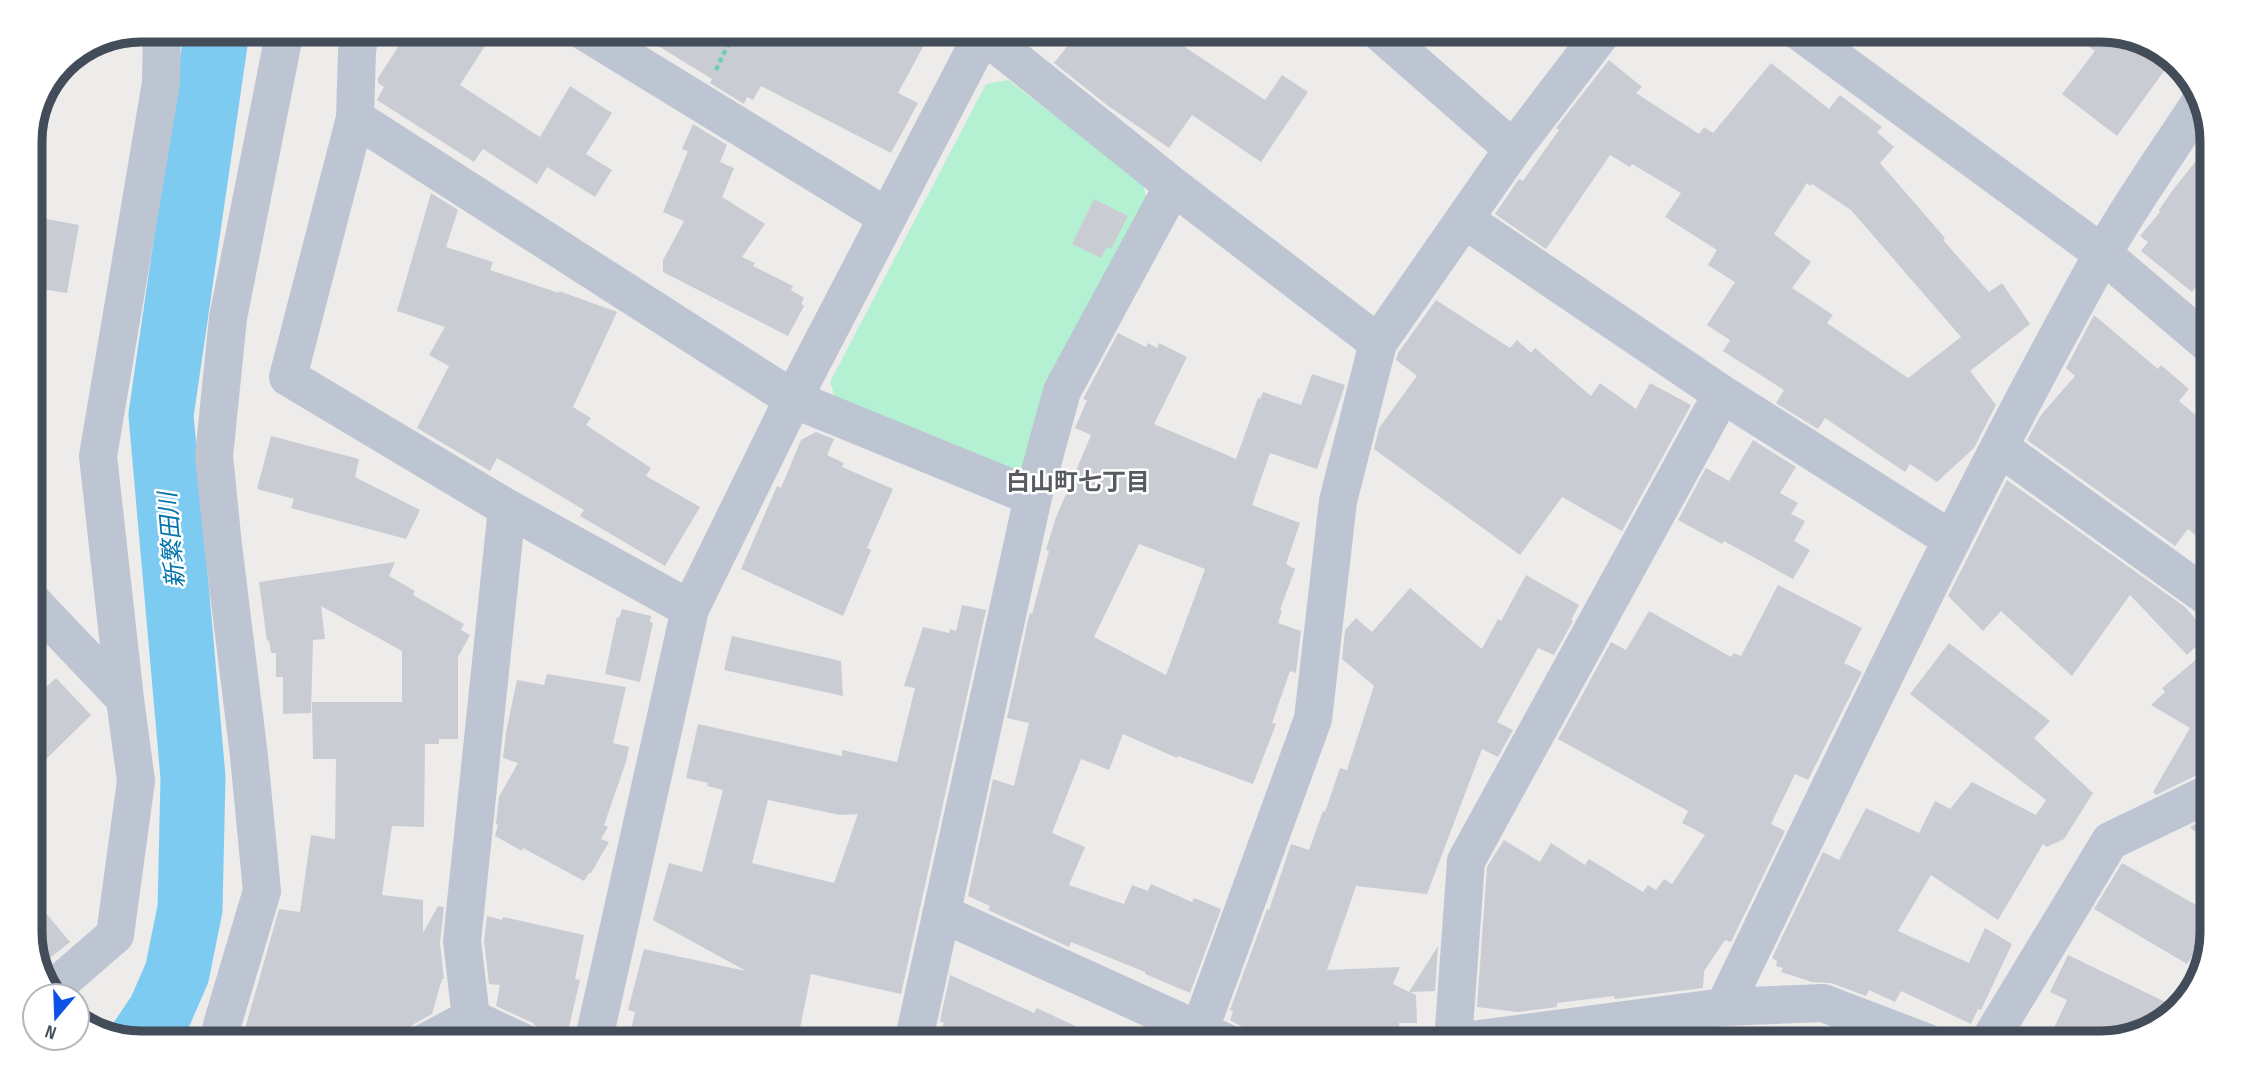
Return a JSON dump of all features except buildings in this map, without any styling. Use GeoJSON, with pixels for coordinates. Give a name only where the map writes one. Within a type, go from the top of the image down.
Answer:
{"type":"FeatureCollection","features":[{"type":"Feature","properties":{"kind":"street"},"geometry":{"type":"LineString","coordinates":[[61,982],[115,935],[136,781],[98,456],[160,83],[162,42]]}},
{"type":"Feature","properties":{"kind":"street"},"geometry":{"type":"LineString","coordinates":[[221,1031],[262,891],[214,456],[228,318],[283,42]]}},
{"type":"Feature","properties":{"kind":"street"},"geometry":{"type":"LineString","coordinates":[[358,42],[355,118],[288,377],[507,508],[690,608]]}},
{"type":"Feature","properties":{"kind":"street"},"geometry":{"type":"LineString","coordinates":[[602,42],[887,217]]}},
{"type":"Feature","properties":{"kind":"street"},"geometry":{"type":"LineString","coordinates":[[596,1031],[690,608],[793,399],[976,42]]}},
{"type":"Feature","properties":{"kind":"street"},"geometry":{"type":"LineString","coordinates":[[996,42],[1173,186],[1378,343]]}},
{"type":"Feature","properties":{"kind":"street"},"geometry":{"type":"LineString","coordinates":[[1391,42],[1513,149]]}},
{"type":"Feature","properties":{"kind":"street"},"geometry":{"type":"LineString","coordinates":[[1216,1031],[1313,719],[1338,501],[1378,343],[1513,149],[1595,42]]}},
{"type":"Feature","properties":{"kind":"street"},"geometry":{"type":"LineString","coordinates":[[1813,42],[2103,254],[2200,338]]}},
{"type":"Feature","properties":{"kind":"street"},"geometry":{"type":"LineString","coordinates":[[1724,1007],[1999,447],[2103,254],[2195,110]]}},
{"type":"Feature","properties":{"kind":"street"},"geometry":{"type":"LineString","coordinates":[[355,118],[793,399],[1033,497]]}},
{"type":"Feature","properties":{"kind":"street"},"geometry":{"type":"LineString","coordinates":[[916,1031],[1033,497],[1062,391],[1173,186]]}},
{"type":"Feature","properties":{"kind":"street"},"geometry":{"type":"LineString","coordinates":[[1465,220],[1721,394],[1952,540]]}},
{"type":"Feature","properties":{"kind":"street"},"geometry":{"type":"LineString","coordinates":[[1452,1031],[1466,861],[1721,394]]}},
{"type":"Feature","properties":{"kind":"street"},"geometry":{"type":"LineString","coordinates":[[1999,447],[2200,591]]}},
{"type":"Feature","properties":{"kind":"street"},"geometry":{"type":"LineString","coordinates":[[471,1018],[462,942],[507,508]]}},
{"type":"Feature","properties":{"kind":"street"},"geometry":{"type":"LineString","coordinates":[[42,612],[125,699]]}},
{"type":"Feature","properties":{"kind":"street"},"geometry":{"type":"LineString","coordinates":[[1995,1031],[2110,841],[2200,798]]}},
{"type":"Feature","properties":{"kind":"street"},"geometry":{"type":"LineString","coordinates":[[943,914],[1203,1031]]}},
{"type":"Feature","properties":{"kind":"street"},"geometry":{"type":"LineString","coordinates":[[1542,1031],[1724,1007],[1823,1003],[1896,1031]]}},
{"type":"Feature","properties":{"kind":"street"},"geometry":{"type":"LineString","coordinates":[[447,1031],[471,1018]]}},
{"type":"Feature","properties":{"kind":"street"},"geometry":{"type":"LineString","coordinates":[[471,1018],[499,1031]]}},
{"type":"Feature","properties":{"kind":"green space"},"geometry":{"type":"Polygon","coordinates":[[[1008,80],[1143,183],[1147,202],[1028,465],[1012,474],[835,398],[830,382],[986,84],[1008,80]]]}},
{"type":"Feature","properties":{"kind":"waterway","name":"新繁田川"},"geometry":{"type":"LineString","coordinates":[[147,1031],[160,1012],[177,973],[190,909],[193,777],[161,415],[215,42]]}},
{"type":"Feature","properties":{"kind":"waterway"},"geometry":{"type":"LineString","coordinates":[[177,973],[179,1031]]}},
{"type":"Feature","properties":{"kind":"district","name":"白山町七丁目"},"geometry":{"type":"Point","coordinates":[1078,482]}}]}
